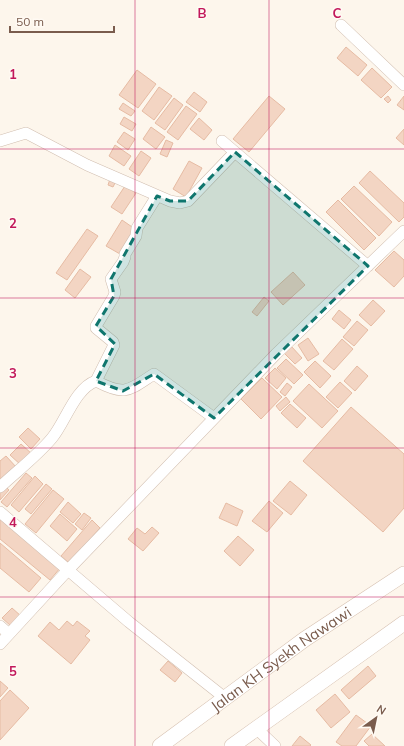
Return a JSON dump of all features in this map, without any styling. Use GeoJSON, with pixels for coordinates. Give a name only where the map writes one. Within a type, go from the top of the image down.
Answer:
{"type":"FeatureCollection","features":[{"type":"Feature","properties":{"kind":"main road","name":"Jalan KH Syekh Nawawi"},"geometry":{"type":"LineString","coordinates":[[160,746],[305,639],[404,574]]}},
{"type":"Feature","properties":{"kind":"main road"},"geometry":{"type":"LineString","coordinates":[[232,746],[404,623]]}},
{"type":"Feature","properties":{"kind":"street"},"geometry":{"type":"LineString","coordinates":[[340,26],[404,85]]}},
{"type":"Feature","properties":{"kind":"street"},"geometry":{"type":"LineString","coordinates":[[0,141],[26,133],[87,165],[157,196],[180,203],[188,201],[235,152]]}},
{"type":"Feature","properties":{"kind":"street"},"geometry":{"type":"LineString","coordinates":[[222,141],[368,266]]}},
{"type":"Feature","properties":{"kind":"street"},"geometry":{"type":"LineString","coordinates":[[96,381],[114,345],[114,342],[96,327],[114,296],[115,292],[111,279],[123,262],[125,254],[136,236],[137,228],[157,196]]}},
{"type":"Feature","properties":{"kind":"street"},"geometry":{"type":"LineString","coordinates":[[0,644],[68,570],[276,354],[404,231]]}},
{"type":"Feature","properties":{"kind":"street"},"geometry":{"type":"LineString","coordinates":[[0,487],[53,438],[63,420],[89,383],[96,381],[108,387],[123,391],[129,390],[154,374],[214,418]]}},
{"type":"Feature","properties":{"kind":"street"},"geometry":{"type":"LineString","coordinates":[[0,512],[130,622],[225,698]]}},
{"type":"Feature","properties":{"kind":"street"},"geometry":{"type":"LineString","coordinates":[[0,626],[9,634]]}},
{"type":"Feature","properties":{"kind":"street"},"geometry":{"type":"LineString","coordinates":[[257,729],[276,746]]}},
{"type":"Feature","properties":{"kind":"highlighted area"},"geometry":{"type":"Polygon","coordinates":[[[235,152],[368,266],[214,418],[154,374],[123,391],[96,381],[115,344],[96,326],[114,296],[111,279],[157,196],[170,201],[188,201],[235,152]]]}},
{"type":"Feature","properties":{"kind":"building"},"geometry":{"type":"Polygon","coordinates":[[[346,47],[367,65],[358,76],[337,58],[346,47]]]}},
{"type":"Feature","properties":{"kind":"building"},"geometry":{"type":"Polygon","coordinates":[[[372,68],[392,87],[381,98],[361,80],[372,68]]]}},
{"type":"Feature","properties":{"kind":"building"},"geometry":{"type":"Polygon","coordinates":[[[137,70],[156,84],[138,108],[119,95],[137,70]]]}},
{"type":"Feature","properties":{"kind":"building"},"geometry":{"type":"Polygon","coordinates":[[[159,87],[172,96],[154,120],[142,111],[159,87]]]}},
{"type":"Feature","properties":{"kind":"building"},"geometry":{"type":"Polygon","coordinates":[[[194,92],[207,102],[200,112],[186,102],[194,92]]]}},
{"type":"Feature","properties":{"kind":"building"},"geometry":{"type":"Polygon","coordinates":[[[269,96],[285,109],[249,152],[233,139],[269,96]]]}},
{"type":"Feature","properties":{"kind":"building"},"geometry":{"type":"Polygon","coordinates":[[[388,96],[391,100],[388,103],[384,99],[388,96]]]}},
{"type":"Feature","properties":{"kind":"building"},"geometry":{"type":"Polygon","coordinates":[[[404,96],[404,110],[397,105],[404,96]]]}},
{"type":"Feature","properties":{"kind":"building"},"geometry":{"type":"Polygon","coordinates":[[[174,98],[183,105],[165,130],[155,123],[174,98]]]}},
{"type":"Feature","properties":{"kind":"building"},"geometry":{"type":"Polygon","coordinates":[[[123,103],[135,111],[131,116],[119,109],[123,103]]]}},
{"type":"Feature","properties":{"kind":"building"},"geometry":{"type":"Polygon","coordinates":[[[186,106],[197,114],[178,140],[167,132],[186,106]]]}},
{"type":"Feature","properties":{"kind":"building"},"geometry":{"type":"Polygon","coordinates":[[[124,117],[136,124],[132,131],[120,124],[124,117]]]}},
{"type":"Feature","properties":{"kind":"building"},"geometry":{"type":"Polygon","coordinates":[[[199,118],[212,130],[204,140],[190,129],[199,118]]]}},
{"type":"Feature","properties":{"kind":"building"},"geometry":{"type":"Polygon","coordinates":[[[151,127],[165,137],[156,149],[143,139],[151,127]]]}},
{"type":"Feature","properties":{"kind":"building"},"geometry":{"type":"Polygon","coordinates":[[[404,129],[404,145],[396,138],[404,129]]]}},
{"type":"Feature","properties":{"kind":"building"},"geometry":{"type":"Polygon","coordinates":[[[124,132],[135,139],[128,150],[117,142],[124,132]]]}},
{"type":"Feature","properties":{"kind":"building"},"geometry":{"type":"Polygon","coordinates":[[[166,140],[173,143],[167,157],[160,154],[166,140]]]}},
{"type":"Feature","properties":{"kind":"building"},"geometry":{"type":"Polygon","coordinates":[[[115,145],[131,156],[124,166],[109,156],[115,145]]]}},
{"type":"Feature","properties":{"kind":"building"},"geometry":{"type":"Polygon","coordinates":[[[141,151],[151,158],[139,176],[129,169],[141,151]]]}},
{"type":"Feature","properties":{"kind":"building"},"geometry":{"type":"Polygon","coordinates":[[[189,161],[202,168],[186,197],[173,189],[189,161]]]}},
{"type":"Feature","properties":{"kind":"building"},"geometry":{"type":"Polygon","coordinates":[[[370,171],[404,203],[404,217],[399,222],[359,183],[370,171]]]}},
{"type":"Feature","properties":{"kind":"building"},"geometry":{"type":"Polygon","coordinates":[[[110,179],[116,181],[113,187],[108,185],[110,179]]]}},
{"type":"Feature","properties":{"kind":"building"},"geometry":{"type":"Polygon","coordinates":[[[125,186],[136,193],[122,214],[111,207],[125,186]]]}},
{"type":"Feature","properties":{"kind":"building"},"geometry":{"type":"Polygon","coordinates":[[[354,186],[392,222],[379,236],[341,199],[354,186]]]}},
{"type":"Feature","properties":{"kind":"building"},"geometry":{"type":"Polygon","coordinates":[[[338,200],[376,238],[364,250],[326,212],[338,200]]]}},
{"type":"Feature","properties":{"kind":"building"},"geometry":{"type":"Polygon","coordinates":[[[122,220],[135,229],[120,254],[106,246],[122,220]]]}},
{"type":"Feature","properties":{"kind":"building"},"geometry":{"type":"Polygon","coordinates":[[[87,229],[98,236],[67,280],[56,273],[87,229]]]}},
{"type":"Feature","properties":{"kind":"building"},"geometry":{"type":"Polygon","coordinates":[[[394,251],[404,260],[404,276],[394,287],[375,270],[394,251]]]}},
{"type":"Feature","properties":{"kind":"building"},"geometry":{"type":"Polygon","coordinates":[[[80,269],[91,277],[75,298],[65,290],[80,269]]]}},
{"type":"Feature","properties":{"kind":"building"},"geometry":{"type":"Polygon","coordinates":[[[293,272],[305,285],[283,305],[271,292],[293,272]]]}},
{"type":"Feature","properties":{"kind":"building"},"geometry":{"type":"Polygon","coordinates":[[[264,297],[269,301],[257,316],[252,312],[264,297]]]}},
{"type":"Feature","properties":{"kind":"building"},"geometry":{"type":"Polygon","coordinates":[[[373,300],[385,311],[371,326],[359,315],[373,300]]]}},
{"type":"Feature","properties":{"kind":"building"},"geometry":{"type":"Polygon","coordinates":[[[339,310],[351,320],[344,329],[332,319],[339,310]]]}},
{"type":"Feature","properties":{"kind":"building"},"geometry":{"type":"Polygon","coordinates":[[[357,321],[368,330],[354,346],[343,337],[357,321]]]}},
{"type":"Feature","properties":{"kind":"building"},"geometry":{"type":"Polygon","coordinates":[[[308,338],[319,354],[308,361],[298,345],[308,338]]]}},
{"type":"Feature","properties":{"kind":"building"},"geometry":{"type":"Polygon","coordinates":[[[342,339],[353,349],[334,370],[323,361],[342,339]]]}},
{"type":"Feature","properties":{"kind":"building"},"geometry":{"type":"Polygon","coordinates":[[[291,346],[302,358],[295,364],[284,353],[291,346]]]}},
{"type":"Feature","properties":{"kind":"building"},"geometry":{"type":"Polygon","coordinates":[[[286,359],[303,375],[294,384],[277,368],[286,359]]]}},
{"type":"Feature","properties":{"kind":"building"},"geometry":{"type":"Polygon","coordinates":[[[315,361],[331,376],[320,388],[304,372],[315,361]]]}},
{"type":"Feature","properties":{"kind":"building"},"geometry":{"type":"Polygon","coordinates":[[[357,366],[368,376],[355,391],[344,381],[357,366]]]}},
{"type":"Feature","properties":{"kind":"building"},"geometry":{"type":"Polygon","coordinates":[[[275,368],[286,378],[277,389],[265,378],[275,368]]]}},
{"type":"Feature","properties":{"kind":"building"},"geometry":{"type":"Polygon","coordinates":[[[262,378],[282,397],[261,419],[241,399],[262,378]]]}},
{"type":"Feature","properties":{"kind":"building"},"geometry":{"type":"Polygon","coordinates":[[[340,382],[352,393],[338,408],[326,397],[340,382]]]}},
{"type":"Feature","properties":{"kind":"building"},"geometry":{"type":"Polygon","coordinates":[[[287,383],[292,387],[285,396],[280,392],[287,383]]]}},
{"type":"Feature","properties":{"kind":"building"},"geometry":{"type":"Polygon","coordinates":[[[309,384],[338,411],[322,428],[293,401],[309,384]]]}},
{"type":"Feature","properties":{"kind":"building"},"geometry":{"type":"Polygon","coordinates":[[[286,397],[290,402],[280,411],[276,406],[286,397]]]}},
{"type":"Feature","properties":{"kind":"building"},"geometry":{"type":"Polygon","coordinates":[[[290,404],[306,418],[297,428],[281,413],[290,404]]]}},
{"type":"Feature","properties":{"kind":"building"},"geometry":{"type":"Polygon","coordinates":[[[351,407],[404,454],[404,508],[383,532],[303,461],[351,407]]]}},
{"type":"Feature","properties":{"kind":"building"},"geometry":{"type":"Polygon","coordinates":[[[28,428],[40,439],[31,449],[19,437],[28,428]]]}},
{"type":"Feature","properties":{"kind":"building"},"geometry":{"type":"Polygon","coordinates":[[[21,444],[32,454],[22,466],[10,455],[21,444]]]}},
{"type":"Feature","properties":{"kind":"building"},"geometry":{"type":"Polygon","coordinates":[[[6,456],[17,468],[0,484],[0,461],[6,456]]]}},
{"type":"Feature","properties":{"kind":"building"},"geometry":{"type":"Polygon","coordinates":[[[26,473],[32,478],[7,507],[1,502],[26,473]]]}},
{"type":"Feature","properties":{"kind":"building"},"geometry":{"type":"Polygon","coordinates":[[[35,476],[43,484],[19,512],[11,505],[35,476]]]}},
{"type":"Feature","properties":{"kind":"building"},"geometry":{"type":"Polygon","coordinates":[[[290,481],[307,495],[291,515],[273,501],[290,481]]]}},
{"type":"Feature","properties":{"kind":"building"},"geometry":{"type":"Polygon","coordinates":[[[46,484],[52,489],[31,514],[25,509],[46,484]]]}},
{"type":"Feature","properties":{"kind":"building"},"geometry":{"type":"Polygon","coordinates":[[[4,485],[9,490],[0,500],[0,490],[4,485]]]}},
{"type":"Feature","properties":{"kind":"building"},"geometry":{"type":"Polygon","coordinates":[[[53,490],[64,499],[36,533],[25,524],[53,490]]]}},
{"type":"Feature","properties":{"kind":"building"},"geometry":{"type":"Polygon","coordinates":[[[269,501],[283,513],[267,532],[252,521],[269,501]]]}},
{"type":"Feature","properties":{"kind":"building"},"geometry":{"type":"Polygon","coordinates":[[[68,502],[81,514],[73,523],[60,512],[68,502]]]}},
{"type":"Feature","properties":{"kind":"building"},"geometry":{"type":"Polygon","coordinates":[[[226,503],[243,511],[237,526],[219,518],[226,503]]]}},
{"type":"Feature","properties":{"kind":"building"},"geometry":{"type":"Polygon","coordinates":[[[84,513],[91,518],[82,530],[75,524],[84,513]]]}},
{"type":"Feature","properties":{"kind":"building"},"geometry":{"type":"Polygon","coordinates":[[[60,514],[77,529],[67,541],[50,526],[60,514]]]}},
{"type":"Feature","properties":{"kind":"building"},"geometry":{"type":"Polygon","coordinates":[[[0,519],[61,567],[50,580],[0,539],[0,519]]]}},
{"type":"Feature","properties":{"kind":"building"},"geometry":{"type":"Polygon","coordinates":[[[92,520],[100,528],[69,563],[61,556],[92,520]]]}},
{"type":"Feature","properties":{"kind":"building"},"geometry":{"type":"Polygon","coordinates":[[[152,527],[159,533],[143,551],[128,539],[137,528],[145,534],[152,527]]]}},
{"type":"Feature","properties":{"kind":"building"},"geometry":{"type":"Polygon","coordinates":[[[238,536],[254,550],[240,566],[224,551],[238,536]]]}},
{"type":"Feature","properties":{"kind":"building"},"geometry":{"type":"Polygon","coordinates":[[[0,543],[41,578],[29,592],[0,568],[0,543]]]}},
{"type":"Feature","properties":{"kind":"building"},"geometry":{"type":"Polygon","coordinates":[[[12,608],[21,616],[11,626],[2,618],[12,608]]]}},
{"type":"Feature","properties":{"kind":"building"},"geometry":{"type":"Polygon","coordinates":[[[67,621],[73,626],[77,621],[90,631],[85,636],[90,640],[71,664],[38,636],[50,622],[59,630],[67,621]]]}},
{"type":"Feature","properties":{"kind":"building"},"geometry":{"type":"Polygon","coordinates":[[[168,661],[182,673],[175,682],[160,670],[168,661]]]}},
{"type":"Feature","properties":{"kind":"building"},"geometry":{"type":"Polygon","coordinates":[[[368,666],[376,676],[349,699],[341,690],[368,666]]]}},
{"type":"Feature","properties":{"kind":"building"},"geometry":{"type":"Polygon","coordinates":[[[0,681],[8,688],[0,697],[0,681]]]}},
{"type":"Feature","properties":{"kind":"building"},"geometry":{"type":"Polygon","coordinates":[[[10,690],[29,708],[0,740],[0,701],[10,690]]]}},
{"type":"Feature","properties":{"kind":"building"},"geometry":{"type":"Polygon","coordinates":[[[335,694],[350,712],[331,728],[316,710],[335,694]]]}},
{"type":"Feature","properties":{"kind":"building"},"geometry":{"type":"Polygon","coordinates":[[[356,715],[371,726],[356,746],[342,746],[336,742],[356,715]]]}},
{"type":"Feature","properties":{"kind":"building"},"geometry":{"type":"Polygon","coordinates":[[[372,734],[385,746],[369,746],[364,741],[372,734]]]}},
{"type":"Feature","properties":{"kind":"building"},"geometry":{"type":"Polygon","coordinates":[[[300,736],[311,745],[292,746],[300,736]]]}}]}
